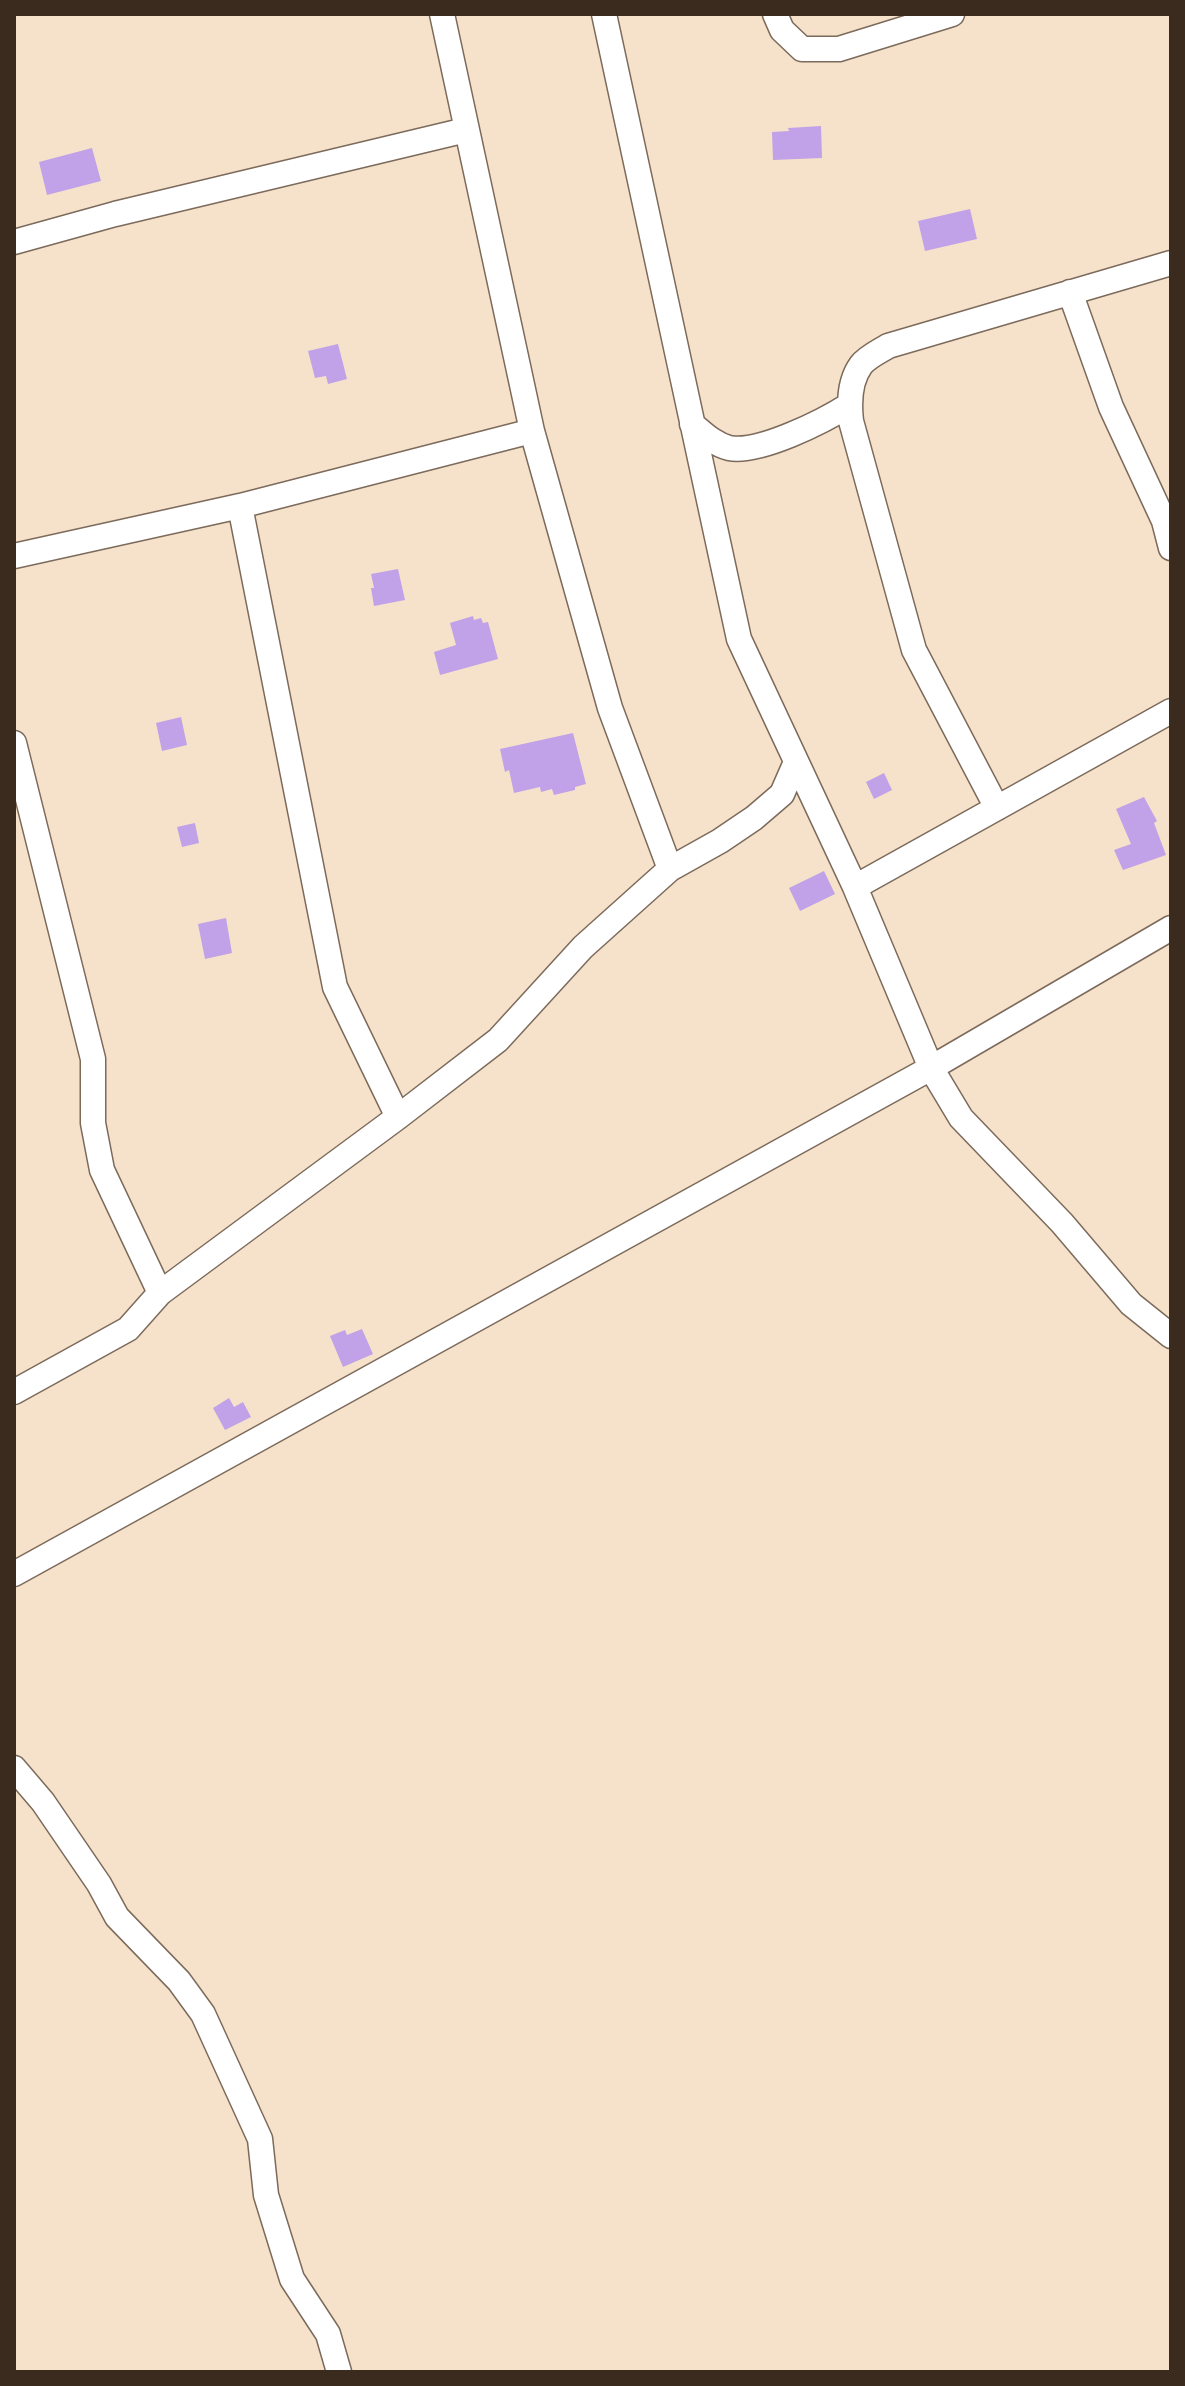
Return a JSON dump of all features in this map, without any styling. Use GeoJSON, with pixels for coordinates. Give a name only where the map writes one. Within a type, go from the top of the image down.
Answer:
{"type":"FeatureCollection","features":[{"type":"Feature","properties":{"kind":"street"},"geometry":{"type":"LineString","coordinates":[[442,14],[532,431],[610,708],[670,869]]}},
{"type":"Feature","properties":{"kind":"street"},"geometry":{"type":"LineString","coordinates":[[604,14],[739,639],[855,887],[931,1068],[961,1118],[1062,1223],[1131,1304],[1171,1336]]}},
{"type":"Feature","properties":{"kind":"street"},"geometry":{"type":"LineString","coordinates":[[775,14],[782,30],[802,49],[839,49],[952,14]]}},
{"type":"Feature","properties":{"kind":"street"},"geometry":{"type":"LineString","coordinates":[[14,242],[115,214],[466,130]]}},
{"type":"Feature","properties":{"kind":"street"},"geometry":{"type":"LineString","coordinates":[[997,808],[914,650],[851,421],[849,405],[853,383],[862,363],[888,346],[1171,263]]}},
{"type":"Feature","properties":{"kind":"street"},"geometry":{"type":"LineString","coordinates":[[1070,292],[1111,407],[1164,521],[1171,548]]}},
{"type":"Feature","properties":{"kind":"street"},"geometry":{"type":"LineString","coordinates":[[692,424],[713,442],[732,449],[802,431],[849,405]]}},
{"type":"Feature","properties":{"kind":"street"},"geometry":{"type":"LineString","coordinates":[[14,556],[240,506],[532,431]]}},
{"type":"Feature","properties":{"kind":"street"},"geometry":{"type":"LineString","coordinates":[[709,503],[726,446]]}},
{"type":"Feature","properties":{"kind":"street"},"geometry":{"type":"LineString","coordinates":[[240,506],[335,987],[398,1117]]}},
{"type":"Feature","properties":{"kind":"street"},"geometry":{"type":"LineString","coordinates":[[855,887],[1171,711]]}},
{"type":"Feature","properties":{"kind":"street"},"geometry":{"type":"LineString","coordinates":[[14,743],[93,1059],[93,1123],[102,1170],[160,1293]]}},
{"type":"Feature","properties":{"kind":"street"},"geometry":{"type":"LineString","coordinates":[[14,1392],[128,1329],[160,1293],[498,1040],[583,947],[670,869],[720,841],[782,794],[796,762]]}},
{"type":"Feature","properties":{"kind":"street"},"geometry":{"type":"LineString","coordinates":[[14,1574],[931,1068],[1171,928]]}},
{"type":"Feature","properties":{"kind":"street"},"geometry":{"type":"LineString","coordinates":[[14,1768],[43,1802],[99,1884],[117,1917],[179,1981],[203,2014],[260,2139],[266,2195],[292,2279],[328,2334],[339,2372]]}},
{"type":"Feature","properties":{"kind":"building"},"geometry":{"type":"Polygon","coordinates":[[[821,126],[822,158],[773,160],[772,132],[821,126]]]}},
{"type":"Feature","properties":{"kind":"building"},"geometry":{"type":"Polygon","coordinates":[[[92,148],[101,181],[47,195],[39,162],[92,148]]]}},
{"type":"Feature","properties":{"kind":"building"},"geometry":{"type":"Polygon","coordinates":[[[970,209],[977,239],[925,251],[918,221],[970,209]]]}},
{"type":"Feature","properties":{"kind":"building"},"geometry":{"type":"Polygon","coordinates":[[[338,344],[347,379],[328,384],[326,376],[315,378],[308,351],[338,344]]]}},
{"type":"Feature","properties":{"kind":"building"},"geometry":{"type":"Polygon","coordinates":[[[398,569],[405,600],[374,606],[371,574],[398,569]]]}},
{"type":"Feature","properties":{"kind":"building"},"geometry":{"type":"Polygon","coordinates":[[[473,616],[474,620],[481,618],[483,623],[488,622],[498,659],[440,675],[434,652],[456,645],[450,623],[473,616]]]}},
{"type":"Feature","properties":{"kind":"building"},"geometry":{"type":"Polygon","coordinates":[[[181,717],[187,745],[162,751],[156,723],[181,717]]]}},
{"type":"Feature","properties":{"kind":"building"},"geometry":{"type":"Polygon","coordinates":[[[573,733],[586,784],[554,795],[552,789],[541,792],[540,787],[514,793],[500,749],[573,733]]]}},
{"type":"Feature","properties":{"kind":"building"},"geometry":{"type":"Polygon","coordinates":[[[884,773],[892,790],[874,799],[866,782],[884,773]]]}},
{"type":"Feature","properties":{"kind":"building"},"geometry":{"type":"Polygon","coordinates":[[[1144,797],[1157,821],[1154,823],[1166,855],[1123,870],[1114,850],[1131,844],[1116,809],[1144,797]]]}},
{"type":"Feature","properties":{"kind":"building"},"geometry":{"type":"Polygon","coordinates":[[[195,823],[199,843],[182,847],[177,827],[195,823]]]}},
{"type":"Feature","properties":{"kind":"building"},"geometry":{"type":"Polygon","coordinates":[[[824,871],[835,894],[800,911],[789,888],[824,871]]]}},
{"type":"Feature","properties":{"kind":"building"},"geometry":{"type":"Polygon","coordinates":[[[226,918],[232,953],[205,959],[198,924],[226,918]]]}},
{"type":"Feature","properties":{"kind":"building"},"geometry":{"type":"Polygon","coordinates":[[[362,1329],[373,1354],[343,1367],[330,1336],[345,1330],[347,1335],[362,1329]]]}},
{"type":"Feature","properties":{"kind":"building"},"geometry":{"type":"Polygon","coordinates":[[[229,1398],[234,1407],[243,1402],[251,1417],[225,1430],[213,1408],[229,1398]]]}}]}
